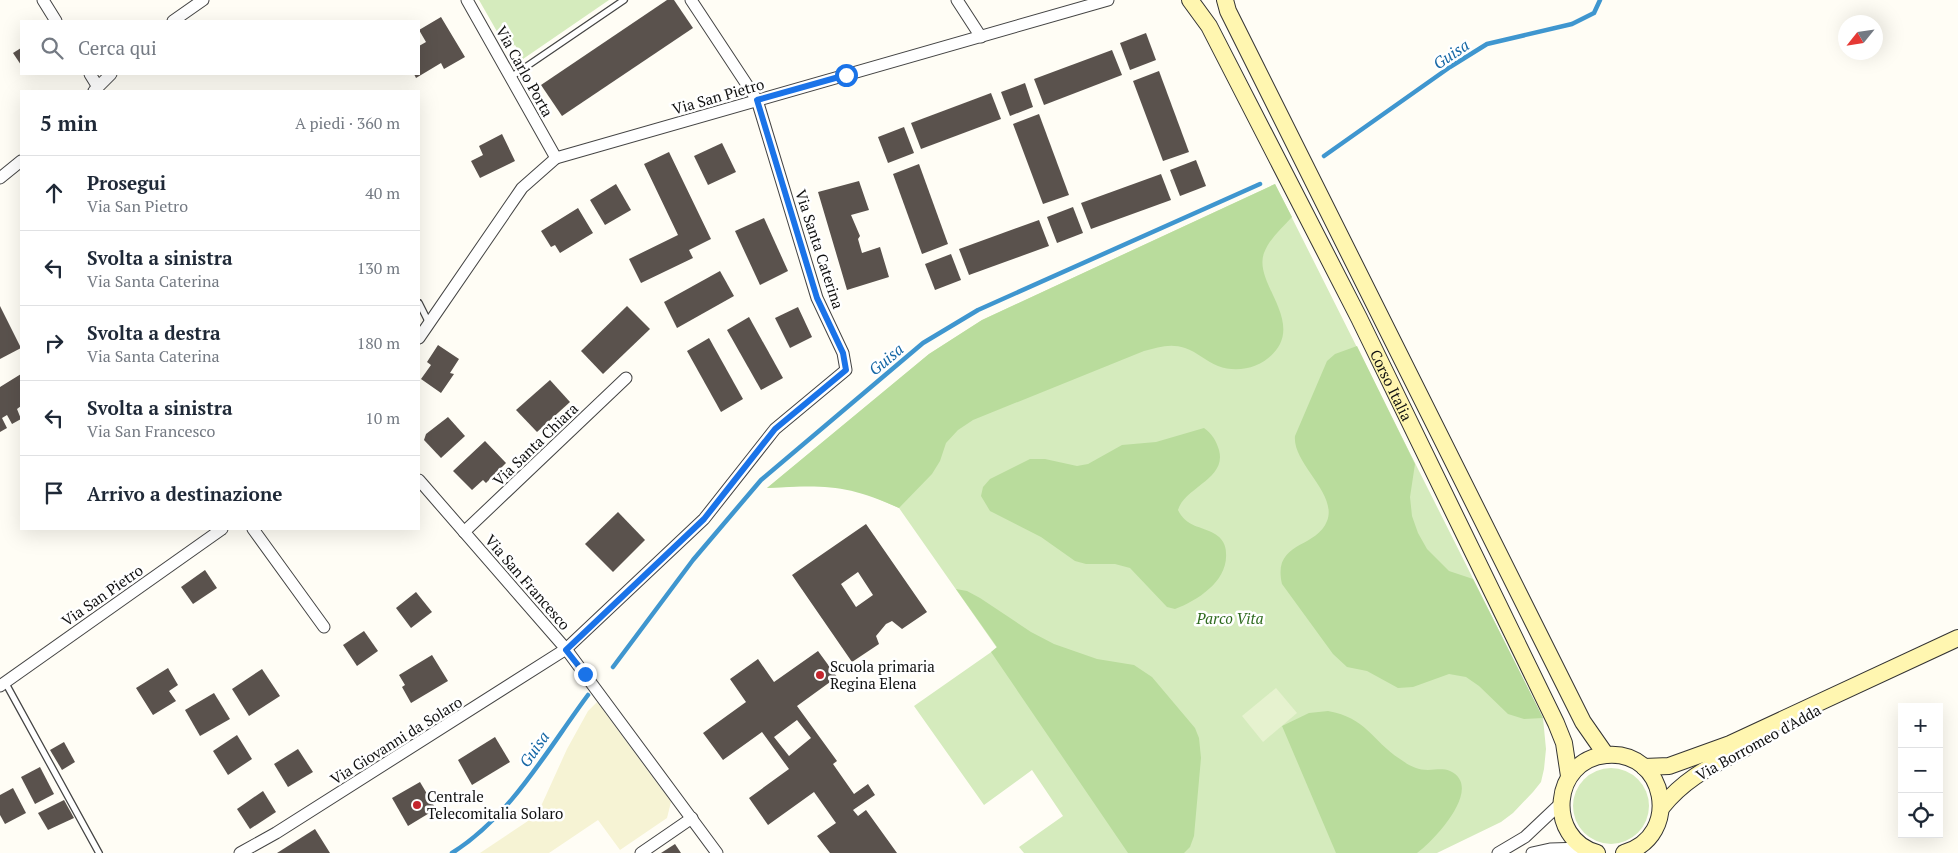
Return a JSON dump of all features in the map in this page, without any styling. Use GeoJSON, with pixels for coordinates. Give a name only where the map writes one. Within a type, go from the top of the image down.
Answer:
{"type":"FeatureCollection","features":[{"type":"Feature","properties":{"kind":"street"},"geometry":{"type":"LineString","coordinates":[[43,0],[55,20]]}},
{"type":"Feature","properties":{"kind":"street"},"geometry":{"type":"LineString","coordinates":[[174,20],[203,0]]}},
{"type":"Feature","properties":{"kind":"street","name":"Via Carlo Porta"},"geometry":{"type":"LineString","coordinates":[[467,0],[556,158]]}},
{"type":"Feature","properties":{"kind":"street","name":"Via Santa Caterina"},"geometry":{"type":"LineString","coordinates":[[566,650],[704,519],[775,429],[846,370],[846,361],[817,298],[757,100],[691,0]]}},
{"type":"Feature","properties":{"kind":"street"},"geometry":{"type":"LineString","coordinates":[[957,0],[981,37]]}},
{"type":"Feature","properties":{"kind":"street","name":"Via San Pietro"},"geometry":{"type":"LineString","coordinates":[[420,336],[522,188],[556,158],[1108,0]]}},
{"type":"Feature","properties":{"kind":"street","name":"Corso Italia"},"geometry":{"type":"LineString","coordinates":[[1224,0],[1583,722],[1606,755]]}},
{"type":"Feature","properties":{"kind":"street","name":"Corso Italia"},"geometry":{"type":"LineString","coordinates":[[1192,1],[1209,26],[1358,318],[1547,705],[1564,743],[1569,776]]}},
{"type":"Feature","properties":{"kind":"street"},"geometry":{"type":"LineString","coordinates":[[90,75],[96,89],[110,75]]}},
{"type":"Feature","properties":{"kind":"street"},"geometry":{"type":"LineString","coordinates":[[0,178],[20,162]]}},
{"type":"Feature","properties":{"kind":"street","name":"Via Santa Chiara"},"geometry":{"type":"LineString","coordinates":[[464,532],[626,378]]}},
{"type":"Feature","properties":{"kind":"street","name":"Via San Francesco"},"geometry":{"type":"LineString","coordinates":[[420,481],[566,650],[718,853]]}},
{"type":"Feature","properties":{"kind":"street","name":"Via San Pietro"},"geometry":{"type":"LineString","coordinates":[[3,684],[221,530]]}},
{"type":"Feature","properties":{"kind":"street"},"geometry":{"type":"LineString","coordinates":[[254,530],[324,627]]}},
{"type":"Feature","properties":{"kind":"street","name":"Via Borromeo d'Adda"},"geometry":{"type":"LineString","coordinates":[[1644,767],[1669,766],[1694,759],[1861,685],[1958,638]]}},
{"type":"Feature","properties":{"kind":"street","name":"Via Giovanni da Solaro"},"geometry":{"type":"LineString","coordinates":[[240,853],[276,833],[566,650]]}},
{"type":"Feature","properties":{"kind":"street","name":"Via Borromeo d'Adda"},"geometry":{"type":"LineString","coordinates":[[1662,807],[1676,789],[1694,777],[1861,685]]}},
{"type":"Feature","properties":{"kind":"street"},"geometry":{"type":"LineString","coordinates":[[1590,850],[1568,830],[1562,817],[1561,803],[1564,787],[1569,776],[1581,764],[1606,755],[1620,755],[1644,767],[1658,788],[1662,807],[1655,829],[1653,853]]}},
{"type":"Feature","properties":{"kind":"street"},"geometry":{"type":"LineString","coordinates":[[1498,853],[1525,837],[1561,803]]}},
{"type":"Feature","properties":{"kind":"street"},"geometry":{"type":"LineString","coordinates":[[641,853],[692,818]]}},
{"type":"Feature","properties":{"kind":"street"},"geometry":{"type":"LineString","coordinates":[[1624,853],[1633,850],[1646,841],[1655,829]]}},
{"type":"Feature","properties":{"kind":"street"},"geometry":{"type":"LineString","coordinates":[[1532,853],[1550,849],[1590,850]]}},
{"type":"Feature","properties":{"kind":"lane"},"geometry":{"type":"LineString","coordinates":[[511,76],[624,0]]}},
{"type":"Feature","properties":{"kind":"lane"},"geometry":{"type":"LineString","coordinates":[[420,305],[429,323]]}},
{"type":"Feature","properties":{"kind":"lane"},"geometry":{"type":"LineString","coordinates":[[3,684],[99,853]]}},
{"type":"Feature","properties":{"kind":"shaded area"},"geometry":{"type":"Polygon","coordinates":[[[597,702],[671,802],[667,818],[620,850],[598,820],[549,853],[480,853],[537,815],[567,749],[588,711],[597,702]]]}},
{"type":"Feature","properties":{"kind":"green space"},"geometry":{"type":"Polygon","coordinates":[[[479,0],[609,0],[523,59],[515,45],[507,49],[479,0]]]}},
{"type":"Feature","properties":{"kind":"green space","name":"Parco Vita"},"geometry":{"type":"Polygon","coordinates":[[[1275,184],[1543,718],[1546,749],[1541,782],[1513,813],[1501,822],[1437,853],[1024,853],[1019,847],[1063,816],[1032,770],[984,805],[914,706],[997,648],[899,508],[860,491],[823,485],[767,488],[929,354],[982,320],[1275,184]]]}},
{"type":"Feature","properties":{"kind":"green space"},"geometry":{"type":"Polygon","coordinates":[[[1275,184],[1292,217],[1272,238],[1264,253],[1262,263],[1264,274],[1279,309],[1283,332],[1280,344],[1269,358],[1262,363],[1245,369],[1236,369],[1218,366],[1194,352],[1175,346],[1164,346],[1144,351],[973,420],[958,430],[946,443],[940,461],[932,474],[899,508],[849,490],[804,486],[767,488],[929,354],[982,320],[1275,184]]]}},
{"type":"Feature","properties":{"kind":"green space"},"geometry":{"type":"Polygon","coordinates":[[[1357,346],[1415,464],[1410,497],[1412,516],[1418,533],[1427,549],[1449,571],[1473,579],[1543,718],[1524,719],[1508,714],[1479,686],[1466,677],[1449,674],[1413,687],[1398,688],[1367,671],[1347,667],[1333,654],[1282,584],[1281,570],[1283,560],[1289,553],[1314,537],[1321,530],[1327,521],[1329,511],[1321,489],[1300,457],[1295,436],[1327,361],[1335,354],[1357,346]]]}},
{"type":"Feature","properties":{"kind":"green space"},"geometry":{"type":"Polygon","coordinates":[[[1204,428],[1217,443],[1220,460],[1211,476],[1188,495],[1178,510],[1185,520],[1210,531],[1220,538],[1225,547],[1225,563],[1217,581],[1210,588],[1202,595],[1175,609],[1167,607],[1130,568],[1115,564],[1086,564],[1075,561],[1041,537],[990,511],[981,496],[983,487],[990,479],[1030,459],[1045,459],[1077,466],[1088,464],[1122,445],[1156,442],[1204,428]]]}},
{"type":"Feature","properties":{"kind":"green space"},"geometry":{"type":"Polygon","coordinates":[[[956,589],[967,591],[980,598],[1031,632],[1054,644],[1097,659],[1134,665],[1152,677],[1195,728],[1199,738],[1201,758],[1194,836],[1190,847],[1184,853],[1128,853],[991,652],[997,647],[956,589]]]}},
{"type":"Feature","properties":{"kind":"green space"},"geometry":{"type":"Polygon","coordinates":[[[1276,688],[1297,713],[1263,742],[1242,716],[1276,688]]]}},
{"type":"Feature","properties":{"kind":"green space"},"geometry":{"type":"Polygon","coordinates":[[[1328,711],[1341,714],[1360,724],[1390,752],[1409,765],[1424,770],[1447,770],[1459,779],[1462,789],[1453,814],[1434,838],[1417,853],[1336,853],[1282,726],[1309,713],[1328,711]]]}},
{"type":"Feature","properties":{"kind":"green space"},"geometry":{"type":"Polygon","coordinates":[[[1619,768],[1632,774],[1643,785],[1649,798],[1647,821],[1632,838],[1619,844],[1603,844],[1590,838],[1575,821],[1573,798],[1579,785],[1596,770],[1619,768]]]}},
{"type":"Feature","properties":{"kind":"building"},"geometry":{"type":"Polygon","coordinates":[[[667,0],[674,0],[693,28],[562,116],[541,85],[667,0]]]}},
{"type":"Feature","properties":{"kind":"building"},"geometry":{"type":"Polygon","coordinates":[[[441,17],[465,57],[444,69],[441,63],[416,78],[414,75],[420,75],[420,45],[426,42],[420,29],[441,17]]]}},
{"type":"Feature","properties":{"kind":"building"},"geometry":{"type":"Polygon","coordinates":[[[1146,33],[1156,60],[1130,70],[1120,43],[1146,33]]]}},
{"type":"Feature","properties":{"kind":"building"},"geometry":{"type":"Polygon","coordinates":[[[20,49],[20,64],[13,53],[20,49]]]}},
{"type":"Feature","properties":{"kind":"building"},"geometry":{"type":"Polygon","coordinates":[[[1112,50],[1122,75],[1044,105],[1034,79],[1112,50]]]}},
{"type":"Feature","properties":{"kind":"building"},"geometry":{"type":"Polygon","coordinates":[[[1159,71],[1189,152],[1163,161],[1133,81],[1159,71]]]}},
{"type":"Feature","properties":{"kind":"building"},"geometry":{"type":"Polygon","coordinates":[[[1025,83],[1033,107],[1010,116],[1001,92],[1025,83]]]}},
{"type":"Feature","properties":{"kind":"building"},"geometry":{"type":"Polygon","coordinates":[[[991,93],[1001,119],[921,149],[911,123],[991,93]]]}},
{"type":"Feature","properties":{"kind":"building"},"geometry":{"type":"Polygon","coordinates":[[[1039,114],[1069,195],[1043,204],[1013,124],[1039,114]]]}},
{"type":"Feature","properties":{"kind":"building"},"geometry":{"type":"Polygon","coordinates":[[[904,127],[914,153],[888,163],[878,137],[904,127]]]}},
{"type":"Feature","properties":{"kind":"building"},"geometry":{"type":"Polygon","coordinates":[[[502,134],[515,161],[480,178],[471,161],[483,155],[479,146],[502,134]]]}},
{"type":"Feature","properties":{"kind":"building"},"geometry":{"type":"Polygon","coordinates":[[[722,143],[736,172],[708,185],[694,156],[722,143]]]}},
{"type":"Feature","properties":{"kind":"building"},"geometry":{"type":"Polygon","coordinates":[[[669,152],[711,239],[689,250],[693,258],[641,283],[629,259],[678,235],[644,164],[669,152]]]}},
{"type":"Feature","properties":{"kind":"building"},"geometry":{"type":"Polygon","coordinates":[[[1196,160],[1206,186],[1180,196],[1170,170],[1196,160]]]}},
{"type":"Feature","properties":{"kind":"building"},"geometry":{"type":"Polygon","coordinates":[[[919,164],[948,244],[922,254],[893,174],[919,164]]]}},
{"type":"Feature","properties":{"kind":"building"},"geometry":{"type":"Polygon","coordinates":[[[1161,174],[1171,200],[1091,229],[1081,203],[1161,174]]]}},
{"type":"Feature","properties":{"kind":"building"},"geometry":{"type":"Polygon","coordinates":[[[859,181],[869,210],[851,215],[860,236],[858,239],[862,253],[880,247],[889,277],[847,290],[818,192],[859,181]]]}},
{"type":"Feature","properties":{"kind":"building"},"geometry":{"type":"Polygon","coordinates":[[[616,184],[631,210],[605,225],[590,200],[616,184]]]}},
{"type":"Feature","properties":{"kind":"building"},"geometry":{"type":"Polygon","coordinates":[[[1073,207],[1083,233],[1057,243],[1047,217],[1073,207]]]}},
{"type":"Feature","properties":{"kind":"building"},"geometry":{"type":"Polygon","coordinates":[[[578,208],[593,233],[560,253],[555,245],[551,247],[541,231],[578,208]]]}},
{"type":"Feature","properties":{"kind":"building"},"geometry":{"type":"Polygon","coordinates":[[[764,218],[788,271],[760,285],[735,231],[764,218]]]}},
{"type":"Feature","properties":{"kind":"building"},"geometry":{"type":"Polygon","coordinates":[[[1039,220],[1049,246],[969,275],[959,249],[1039,220]]]}},
{"type":"Feature","properties":{"kind":"building"},"geometry":{"type":"Polygon","coordinates":[[[951,254],[961,280],[935,290],[925,264],[951,254]]]}},
{"type":"Feature","properties":{"kind":"building"},"geometry":{"type":"Polygon","coordinates":[[[720,271],[734,296],[677,328],[664,302],[720,271]]]}},
{"type":"Feature","properties":{"kind":"building"},"geometry":{"type":"Polygon","coordinates":[[[0,306],[20,349],[0,359],[0,306]]]}},
{"type":"Feature","properties":{"kind":"building"},"geometry":{"type":"Polygon","coordinates":[[[627,306],[650,329],[603,374],[581,351],[627,306]]]}},
{"type":"Feature","properties":{"kind":"building"},"geometry":{"type":"Polygon","coordinates":[[[798,307],[812,337],[790,348],[775,318],[798,307]]]}},
{"type":"Feature","properties":{"kind":"building"},"geometry":{"type":"Polygon","coordinates":[[[749,317],[783,378],[761,390],[727,330],[749,317]]]}},
{"type":"Feature","properties":{"kind":"building"},"geometry":{"type":"Polygon","coordinates":[[[709,338],[743,399],[721,412],[687,351],[709,338]]]}},
{"type":"Feature","properties":{"kind":"building"},"geometry":{"type":"Polygon","coordinates":[[[438,345],[459,359],[450,373],[454,374],[441,393],[421,379],[431,365],[427,362],[438,345]]]}},
{"type":"Feature","properties":{"kind":"building"},"geometry":{"type":"Polygon","coordinates":[[[20,375],[20,407],[17,409],[20,420],[12,424],[7,415],[2,418],[7,428],[0,432],[0,387],[20,375]]]}},
{"type":"Feature","properties":{"kind":"building"},"geometry":{"type":"Polygon","coordinates":[[[550,380],[570,402],[537,432],[516,410],[550,380]]]}},
{"type":"Feature","properties":{"kind":"building"},"geometry":{"type":"Polygon","coordinates":[[[448,417],[465,436],[441,458],[424,440],[426,434],[448,417]]]}},
{"type":"Feature","properties":{"kind":"building"},"geometry":{"type":"Polygon","coordinates":[[[485,441],[506,463],[486,483],[483,480],[472,490],[453,471],[485,441]]]}},
{"type":"Feature","properties":{"kind":"building"},"geometry":{"type":"Polygon","coordinates":[[[618,512],[645,540],[613,572],[585,544],[618,512]]]}},
{"type":"Feature","properties":{"kind":"building"},"geometry":{"type":"Polygon","coordinates":[[[866,524],[927,612],[902,629],[892,621],[886,624],[876,636],[879,644],[852,662],[792,575],[866,524]],[[858,572],[841,584],[856,607],[873,595],[858,572]]]}},
{"type":"Feature","properties":{"kind":"building"},"geometry":{"type":"Polygon","coordinates":[[[205,570],[217,588],[193,604],[181,587],[205,570]]]}},
{"type":"Feature","properties":{"kind":"building"},"geometry":{"type":"Polygon","coordinates":[[[416,592],[432,612],[411,628],[396,608],[416,592]]]}},
{"type":"Feature","properties":{"kind":"building"},"geometry":{"type":"Polygon","coordinates":[[[364,631],[378,651],[357,666],[343,645],[364,631]]]}},
{"type":"Feature","properties":{"kind":"building"},"geometry":{"type":"Polygon","coordinates":[[[818,651],[837,677],[797,706],[837,761],[833,764],[854,794],[868,784],[875,795],[853,810],[858,816],[866,810],[897,853],[830,853],[817,836],[836,823],[814,792],[768,825],[749,798],[789,769],[762,732],[723,760],[703,733],[746,702],[730,679],[758,659],[774,682],[818,651]],[[797,720],[774,737],[789,756],[811,738],[797,720]]]}},
{"type":"Feature","properties":{"kind":"building"},"geometry":{"type":"Polygon","coordinates":[[[432,655],[448,681],[411,703],[402,687],[405,685],[399,675],[432,655]]]}},
{"type":"Feature","properties":{"kind":"building"},"geometry":{"type":"Polygon","coordinates":[[[168,668],[178,685],[169,691],[176,701],[153,715],[136,688],[168,668]]]}},
{"type":"Feature","properties":{"kind":"building"},"geometry":{"type":"Polygon","coordinates":[[[262,669],[280,696],[249,716],[232,689],[262,669]]]}},
{"type":"Feature","properties":{"kind":"building"},"geometry":{"type":"Polygon","coordinates":[[[214,693],[230,719],[200,736],[185,710],[214,693]]]}},
{"type":"Feature","properties":{"kind":"building"},"geometry":{"type":"Polygon","coordinates":[[[237,735],[252,759],[228,775],[213,751],[237,735]]]}},
{"type":"Feature","properties":{"kind":"building"},"geometry":{"type":"Polygon","coordinates":[[[495,737],[510,762],[472,785],[458,760],[495,737]]]}},
{"type":"Feature","properties":{"kind":"building"},"geometry":{"type":"Polygon","coordinates":[[[64,742],[75,762],[62,770],[50,750],[64,742]]]}},
{"type":"Feature","properties":{"kind":"building"},"geometry":{"type":"Polygon","coordinates":[[[298,749],[313,772],[288,787],[274,764],[298,749]]]}},
{"type":"Feature","properties":{"kind":"building"},"geometry":{"type":"Polygon","coordinates":[[[40,767],[54,794],[35,804],[21,777],[40,767]]]}},
{"type":"Feature","properties":{"kind":"building"},"geometry":{"type":"Polygon","coordinates":[[[420,782],[436,809],[408,826],[392,798],[420,782]]]}},
{"type":"Feature","properties":{"kind":"building"},"geometry":{"type":"Polygon","coordinates":[[[13,788],[26,813],[5,824],[0,815],[0,795],[13,788]]]}},
{"type":"Feature","properties":{"kind":"building"},"geometry":{"type":"Polygon","coordinates":[[[263,791],[276,812],[250,829],[237,809],[263,791]]]}},
{"type":"Feature","properties":{"kind":"building"},"geometry":{"type":"Polygon","coordinates":[[[64,800],[74,818],[48,830],[38,813],[64,800]]]}},
{"type":"Feature","properties":{"kind":"building"},"geometry":{"type":"Polygon","coordinates":[[[315,829],[330,853],[277,853],[315,829]]]}},
{"type":"Feature","properties":{"kind":"building"},"geometry":{"type":"Polygon","coordinates":[[[675,844],[681,853],[661,853],[675,844]]]}},
{"type":"Feature","properties":{"kind":"waterway","name":"Guisa"},"geometry":{"type":"LineString","coordinates":[[1324,156],[1450,67],[1487,44],[1572,24],[1594,13],[1600,0]]}},
{"type":"Feature","properties":{"kind":"waterway","name":"Guisa"},"geometry":{"type":"LineString","coordinates":[[613,667],[693,560],[761,480],[923,343],[978,310],[1260,184]]}},
{"type":"Feature","properties":{"kind":"waterway","name":"Guisa"},"geometry":{"type":"LineString","coordinates":[[452,853],[473,838],[510,801],[527,781],[588,695]]}},
{"type":"Feature","properties":{"kind":"place","name":"Scuola primaria Regina Elena"},"geometry":{"type":"Point","coordinates":[820,675]}},
{"type":"Feature","properties":{"kind":"place","name":"Centrale Telecomitalia Solaro"},"geometry":{"type":"Point","coordinates":[417,805]}},
{"type":"Feature","properties":{"kind":"route"},"geometry":{"type":"LineString","coordinates":[[585,674],[566,650],[704,519],[775,429],[846,370],[847,366],[843,353],[817,298],[757,100],[846,75]]}}]}
